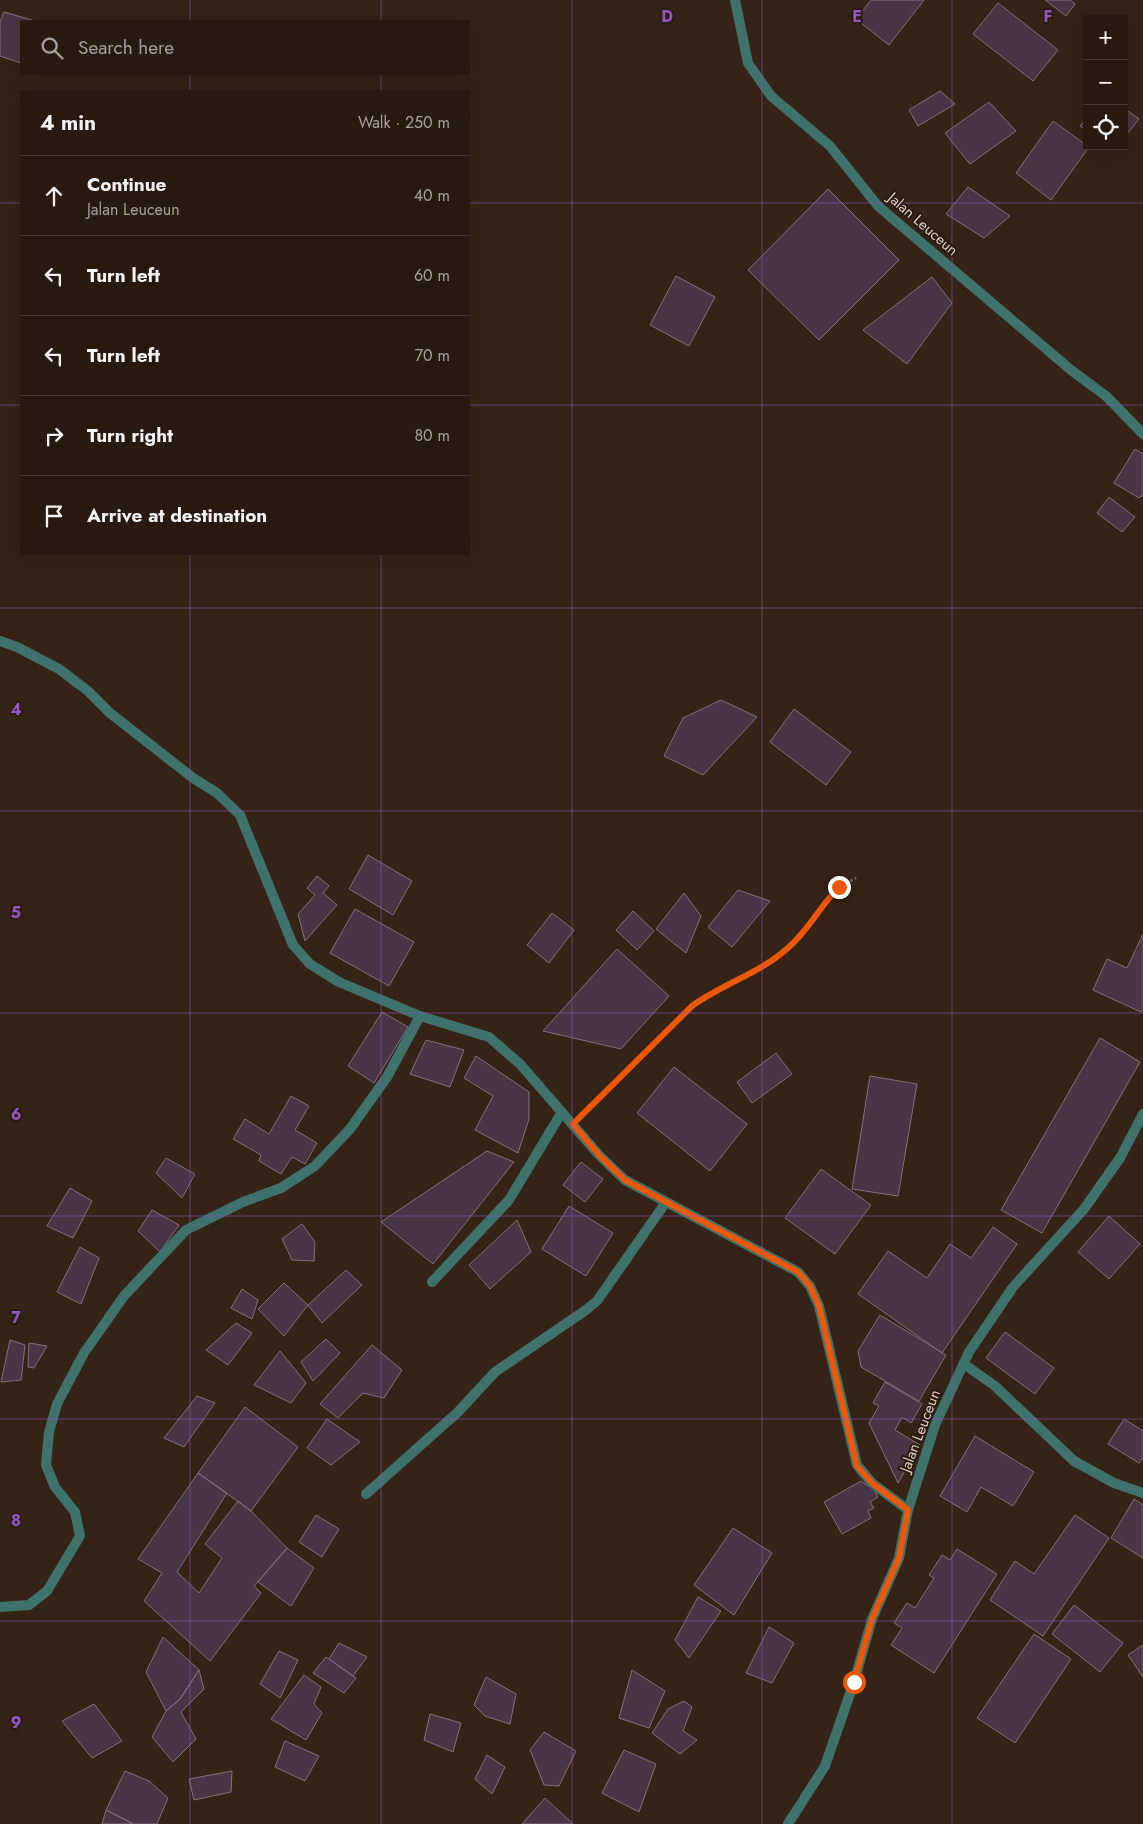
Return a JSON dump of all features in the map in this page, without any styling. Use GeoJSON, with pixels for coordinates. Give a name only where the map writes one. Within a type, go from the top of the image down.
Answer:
{"type":"FeatureCollection","features":[{"type":"Feature","properties":{"kind":"street","name":"Jalan Leuceun"},"geometry":{"type":"LineString","coordinates":[[735,0],[748,63],[771,96],[830,146],[878,206],[1071,370],[1106,396],[1143,434]]}},
{"type":"Feature","properties":{"kind":"street"},"geometry":{"type":"LineString","coordinates":[[0,641],[17,647],[59,669],[193,778],[217,793],[240,815],[293,945],[310,964],[339,982],[420,1016],[489,1036],[520,1064],[599,1155],[625,1180],[798,1272],[810,1286],[819,1306],[857,1466],[872,1483],[908,1510]]}},
{"type":"Feature","properties":{"kind":"street"},"geometry":{"type":"LineString","coordinates":[[0,1607],[29,1605],[47,1591],[80,1536],[75,1512],[55,1487],[46,1465],[49,1432],[57,1404],[84,1353],[124,1296],[186,1230],[243,1202],[281,1188],[315,1166],[350,1129],[387,1077],[420,1016]]}},
{"type":"Feature","properties":{"kind":"street"},"geometry":{"type":"LineString","coordinates":[[432,1282],[509,1200],[562,1112]]}},
{"type":"Feature","properties":{"kind":"street","name":"Jalan Leuceun"},"geometry":{"type":"LineString","coordinates":[[788,1824],[825,1766],[854,1682],[872,1619],[899,1558],[908,1510],[936,1425],[969,1352],[1013,1287],[1084,1209],[1120,1158],[1143,1114]]}},
{"type":"Feature","properties":{"kind":"street"},"geometry":{"type":"LineString","coordinates":[[366,1494],[458,1412],[495,1372],[591,1306],[603,1294],[666,1202]]}},
{"type":"Feature","properties":{"kind":"street"},"geometry":{"type":"LineString","coordinates":[[964,1364],[995,1386],[1074,1461],[1114,1483],[1143,1492]]}},
{"type":"Feature","properties":{"kind":"path"},"geometry":{"type":"LineString","coordinates":[[573,1124],[692,1006],[709,993],[772,960],[791,946],[831,895],[839,887],[856,878]]}},
{"type":"Feature","properties":{"kind":"building"},"geometry":{"type":"Polygon","coordinates":[[[871,0],[924,0],[889,45],[856,19],[871,0]]]}},
{"type":"Feature","properties":{"kind":"building"},"geometry":{"type":"Polygon","coordinates":[[[1045,0],[1070,0],[1075,4],[1066,16],[1045,0]]]}},
{"type":"Feature","properties":{"kind":"building"},"geometry":{"type":"Polygon","coordinates":[[[998,3],[1058,50],[1033,81],[973,34],[998,3]]]}},
{"type":"Feature","properties":{"kind":"building"},"geometry":{"type":"Polygon","coordinates":[[[4,12],[32,20],[20,20],[20,63],[0,56],[0,22],[4,12]]]}},
{"type":"Feature","properties":{"kind":"building"},"geometry":{"type":"Polygon","coordinates":[[[940,91],[955,104],[918,126],[909,110],[940,91]]]}},
{"type":"Feature","properties":{"kind":"building"},"geometry":{"type":"Polygon","coordinates":[[[989,102],[1016,131],[970,164],[945,133],[989,102]]]}},
{"type":"Feature","properties":{"kind":"building"},"geometry":{"type":"Polygon","coordinates":[[[1128,111],[1139,119],[1128,133],[1128,111]]]}},
{"type":"Feature","properties":{"kind":"building"},"geometry":{"type":"Polygon","coordinates":[[[1053,121],[1083,143],[1083,150],[1087,150],[1051,200],[1016,173],[1053,121]]]}},
{"type":"Feature","properties":{"kind":"building"},"geometry":{"type":"Polygon","coordinates":[[[968,187],[1010,216],[984,238],[946,214],[968,187]]]}},
{"type":"Feature","properties":{"kind":"building"},"geometry":{"type":"Polygon","coordinates":[[[828,189],[899,260],[819,340],[748,270],[828,189]]]}},
{"type":"Feature","properties":{"kind":"building"},"geometry":{"type":"Polygon","coordinates":[[[676,276],[715,297],[689,346],[650,325],[676,276]]]}},
{"type":"Feature","properties":{"kind":"building"},"geometry":{"type":"Polygon","coordinates":[[[932,277],[952,303],[907,364],[863,330],[932,277]]]}},
{"type":"Feature","properties":{"kind":"building"},"geometry":{"type":"Polygon","coordinates":[[[1135,449],[1143,454],[1143,495],[1139,498],[1114,483],[1135,449]]]}},
{"type":"Feature","properties":{"kind":"building"},"geometry":{"type":"Polygon","coordinates":[[[1109,497],[1135,517],[1122,532],[1097,513],[1109,497]]]}},
{"type":"Feature","properties":{"kind":"building"},"geometry":{"type":"Polygon","coordinates":[[[721,700],[757,717],[703,775],[664,756],[683,718],[721,700]]]}},
{"type":"Feature","properties":{"kind":"building"},"geometry":{"type":"Polygon","coordinates":[[[794,709],[851,752],[826,785],[770,742],[794,709]]]}},
{"type":"Feature","properties":{"kind":"building"},"geometry":{"type":"Polygon","coordinates":[[[368,855],[412,881],[393,915],[349,889],[368,855]]]}},
{"type":"Feature","properties":{"kind":"building"},"geometry":{"type":"Polygon","coordinates":[[[317,876],[329,886],[323,893],[337,905],[305,941],[298,914],[315,895],[307,888],[317,876]]]}},
{"type":"Feature","properties":{"kind":"building"},"geometry":{"type":"Polygon","coordinates":[[[738,890],[770,901],[732,947],[708,927],[738,890]]]}},
{"type":"Feature","properties":{"kind":"building"},"geometry":{"type":"Polygon","coordinates":[[[684,893],[701,916],[686,953],[656,929],[684,893]]]}},
{"type":"Feature","properties":{"kind":"building"},"geometry":{"type":"Polygon","coordinates":[[[355,909],[414,942],[389,986],[330,953],[355,909]]]}},
{"type":"Feature","properties":{"kind":"building"},"geometry":{"type":"Polygon","coordinates":[[[633,911],[654,931],[637,950],[616,930],[633,911]]]}},
{"type":"Feature","properties":{"kind":"building"},"geometry":{"type":"Polygon","coordinates":[[[552,913],[574,930],[549,963],[527,945],[552,913]]]}},
{"type":"Feature","properties":{"kind":"building"},"geometry":{"type":"Polygon","coordinates":[[[1143,934],[1143,1008],[1141,1012],[1093,990],[1107,959],[1127,968],[1143,934]]]}},
{"type":"Feature","properties":{"kind":"building"},"geometry":{"type":"Polygon","coordinates":[[[617,949],[669,996],[621,1049],[543,1031],[617,949]]]}},
{"type":"Feature","properties":{"kind":"building"},"geometry":{"type":"Polygon","coordinates":[[[382,1012],[408,1027],[374,1083],[348,1066],[382,1012]]]}},
{"type":"Feature","properties":{"kind":"building"},"geometry":{"type":"Polygon","coordinates":[[[1100,1038],[1140,1062],[1042,1233],[1001,1210],[1100,1038]]]}},
{"type":"Feature","properties":{"kind":"building"},"geometry":{"type":"Polygon","coordinates":[[[426,1040],[464,1050],[450,1087],[410,1074],[426,1040]]]}},
{"type":"Feature","properties":{"kind":"building"},"geometry":{"type":"Polygon","coordinates":[[[776,1053],[792,1074],[752,1103],[737,1082],[776,1053]]]}},
{"type":"Feature","properties":{"kind":"building"},"geometry":{"type":"Polygon","coordinates":[[[476,1056],[529,1092],[529,1119],[518,1153],[475,1130],[493,1096],[464,1078],[476,1056]]]}},
{"type":"Feature","properties":{"kind":"building"},"geometry":{"type":"Polygon","coordinates":[[[674,1067],[747,1124],[710,1171],[637,1113],[674,1067]]]}},
{"type":"Feature","properties":{"kind":"building"},"geometry":{"type":"Polygon","coordinates":[[[870,1076],[917,1084],[898,1196],[852,1189],[870,1076]]]}},
{"type":"Feature","properties":{"kind":"building"},"geometry":{"type":"Polygon","coordinates":[[[291,1096],[309,1106],[295,1130],[317,1143],[305,1164],[292,1157],[281,1174],[259,1161],[261,1155],[233,1139],[245,1119],[269,1134],[291,1096]]]}},
{"type":"Feature","properties":{"kind":"building"},"geometry":{"type":"Polygon","coordinates":[[[487,1151],[514,1162],[433,1264],[381,1222],[487,1151]]]}},
{"type":"Feature","properties":{"kind":"building"},"geometry":{"type":"Polygon","coordinates":[[[166,1158],[195,1174],[182,1198],[156,1173],[166,1158]]]}},
{"type":"Feature","properties":{"kind":"building"},"geometry":{"type":"Polygon","coordinates":[[[581,1162],[603,1179],[585,1202],[563,1185],[581,1162]]]}},
{"type":"Feature","properties":{"kind":"building"},"geometry":{"type":"Polygon","coordinates":[[[821,1169],[871,1205],[835,1254],[785,1218],[821,1169]]]}},
{"type":"Feature","properties":{"kind":"building"},"geometry":{"type":"Polygon","coordinates":[[[70,1188],[92,1201],[73,1238],[47,1226],[70,1188]]]}},
{"type":"Feature","properties":{"kind":"building"},"geometry":{"type":"Polygon","coordinates":[[[569,1206],[613,1233],[586,1276],[542,1249],[569,1206]]]}},
{"type":"Feature","properties":{"kind":"building"},"geometry":{"type":"Polygon","coordinates":[[[152,1210],[179,1225],[160,1252],[138,1231],[152,1210]]]}},
{"type":"Feature","properties":{"kind":"building"},"geometry":{"type":"Polygon","coordinates":[[[1109,1216],[1140,1244],[1109,1279],[1078,1252],[1109,1216]]]}},
{"type":"Feature","properties":{"kind":"building"},"geometry":{"type":"Polygon","coordinates":[[[517,1220],[531,1252],[490,1289],[469,1265],[517,1220]]]}},
{"type":"Feature","properties":{"kind":"building"},"geometry":{"type":"Polygon","coordinates":[[[302,1224],[315,1242],[314,1261],[292,1260],[282,1239],[302,1224]]]}},
{"type":"Feature","properties":{"kind":"building"},"geometry":{"type":"Polygon","coordinates":[[[993,1227],[1017,1244],[942,1353],[858,1294],[888,1251],[927,1278],[950,1244],[971,1258],[993,1227]]]}},
{"type":"Feature","properties":{"kind":"building"},"geometry":{"type":"Polygon","coordinates":[[[80,1247],[99,1258],[81,1304],[57,1292],[80,1247]]]}},
{"type":"Feature","properties":{"kind":"building"},"geometry":{"type":"Polygon","coordinates":[[[346,1270],[362,1285],[322,1323],[308,1305],[346,1270]]]}},
{"type":"Feature","properties":{"kind":"building"},"geometry":{"type":"Polygon","coordinates":[[[284,1283],[308,1305],[284,1336],[258,1309],[284,1283]]]}},
{"type":"Feature","properties":{"kind":"building"},"geometry":{"type":"Polygon","coordinates":[[[242,1289],[258,1300],[252,1319],[231,1308],[242,1289]]]}},
{"type":"Feature","properties":{"kind":"building"},"geometry":{"type":"Polygon","coordinates":[[[880,1315],[946,1355],[919,1401],[861,1367],[858,1351],[880,1315]]]}},
{"type":"Feature","properties":{"kind":"building"},"geometry":{"type":"Polygon","coordinates":[[[236,1323],[252,1333],[228,1365],[206,1350],[236,1323]]]}},
{"type":"Feature","properties":{"kind":"building"},"geometry":{"type":"Polygon","coordinates":[[[1005,1332],[1054,1368],[1035,1394],[986,1358],[1005,1332]]]}},
{"type":"Feature","properties":{"kind":"building"},"geometry":{"type":"Polygon","coordinates":[[[326,1339],[340,1353],[313,1381],[301,1362],[326,1339]]]}},
{"type":"Feature","properties":{"kind":"building"},"geometry":{"type":"Polygon","coordinates":[[[10,1340],[25,1345],[21,1380],[1,1382],[10,1340]]]}},
{"type":"Feature","properties":{"kind":"building"},"geometry":{"type":"Polygon","coordinates":[[[29,1343],[47,1346],[34,1368],[28,1367],[29,1343]]]}},
{"type":"Feature","properties":{"kind":"building"},"geometry":{"type":"Polygon","coordinates":[[[372,1345],[402,1370],[384,1398],[363,1393],[338,1418],[320,1404],[372,1345]]]}},
{"type":"Feature","properties":{"kind":"building"},"geometry":{"type":"Polygon","coordinates":[[[280,1351],[306,1383],[291,1403],[254,1385],[280,1351]]]}},
{"type":"Feature","properties":{"kind":"building"},"geometry":{"type":"Polygon","coordinates":[[[885,1382],[922,1404],[911,1423],[902,1417],[895,1430],[920,1445],[898,1483],[869,1423],[879,1406],[873,1403],[885,1382]]]}},
{"type":"Feature","properties":{"kind":"building"},"geometry":{"type":"Polygon","coordinates":[[[197,1396],[215,1403],[184,1447],[164,1438],[197,1396]]]}},
{"type":"Feature","properties":{"kind":"building"},"geometry":{"type":"Polygon","coordinates":[[[245,1407],[298,1447],[251,1511],[198,1473],[245,1407]]]}},
{"type":"Feature","properties":{"kind":"building"},"geometry":{"type":"Polygon","coordinates":[[[327,1419],[360,1442],[331,1465],[307,1448],[327,1419]]]}},
{"type":"Feature","properties":{"kind":"building"},"geometry":{"type":"Polygon","coordinates":[[[1124,1419],[1143,1431],[1143,1457],[1139,1463],[1108,1444],[1124,1419]]]}},
{"type":"Feature","properties":{"kind":"building"},"geometry":{"type":"Polygon","coordinates":[[[975,1436],[1034,1472],[1013,1506],[981,1487],[967,1512],[940,1496],[975,1436]]]}},
{"type":"Feature","properties":{"kind":"building"},"geometry":{"type":"Polygon","coordinates":[[[198,1473],[227,1493],[177,1572],[199,1593],[222,1558],[205,1544],[238,1501],[251,1511],[287,1548],[254,1586],[261,1593],[210,1661],[144,1601],[162,1573],[138,1559],[198,1473]]]}},
{"type":"Feature","properties":{"kind":"building"},"geometry":{"type":"Polygon","coordinates":[[[861,1481],[868,1486],[872,1486],[878,1497],[870,1502],[874,1508],[868,1511],[871,1518],[842,1534],[824,1502],[861,1481]]]}},
{"type":"Feature","properties":{"kind":"building"},"geometry":{"type":"Polygon","coordinates":[[[1134,1499],[1143,1505],[1143,1558],[1111,1538],[1134,1499]]]}},
{"type":"Feature","properties":{"kind":"building"},"geometry":{"type":"Polygon","coordinates":[[[316,1515],[339,1529],[322,1557],[299,1542],[316,1515]]]}},
{"type":"Feature","properties":{"kind":"building"},"geometry":{"type":"Polygon","coordinates":[[[1075,1515],[1109,1538],[1043,1636],[990,1600],[1015,1561],[1034,1574],[1075,1515]]]}},
{"type":"Feature","properties":{"kind":"building"},"geometry":{"type":"Polygon","coordinates":[[[733,1528],[772,1553],[734,1615],[694,1585],[733,1528]]]}},
{"type":"Feature","properties":{"kind":"building"},"geometry":{"type":"Polygon","coordinates":[[[287,1548],[314,1568],[291,1606],[258,1582],[287,1548]]]}},
{"type":"Feature","properties":{"kind":"building"},"geometry":{"type":"Polygon","coordinates":[[[957,1549],[997,1574],[934,1673],[891,1645],[902,1628],[894,1623],[907,1603],[915,1608],[934,1578],[929,1575],[942,1555],[950,1560],[957,1549]]]}},
{"type":"Feature","properties":{"kind":"building"},"geometry":{"type":"Polygon","coordinates":[[[698,1597],[721,1611],[689,1658],[675,1640],[698,1597]]]}},
{"type":"Feature","properties":{"kind":"building"},"geometry":{"type":"Polygon","coordinates":[[[1074,1605],[1123,1643],[1100,1672],[1052,1634],[1074,1605]]]}},
{"type":"Feature","properties":{"kind":"building"},"geometry":{"type":"Polygon","coordinates":[[[769,1627],[794,1643],[772,1683],[746,1673],[769,1627]]]}},
{"type":"Feature","properties":{"kind":"building"},"geometry":{"type":"Polygon","coordinates":[[[1034,1634],[1071,1659],[1015,1743],[977,1718],[1034,1634]]]}},
{"type":"Feature","properties":{"kind":"building"},"geometry":{"type":"Polygon","coordinates":[[[163,1637],[199,1670],[180,1699],[166,1711],[146,1672],[163,1637]]]}},
{"type":"Feature","properties":{"kind":"building"},"geometry":{"type":"Polygon","coordinates":[[[339,1643],[367,1657],[353,1676],[329,1659],[339,1643]]]}},
{"type":"Feature","properties":{"kind":"building"},"geometry":{"type":"Polygon","coordinates":[[[1143,1645],[1143,1677],[1128,1655],[1143,1645]]]}},
{"type":"Feature","properties":{"kind":"building"},"geometry":{"type":"Polygon","coordinates":[[[279,1651],[298,1660],[280,1698],[260,1684],[279,1651]]]}},
{"type":"Feature","properties":{"kind":"building"},"geometry":{"type":"Polygon","coordinates":[[[326,1657],[356,1678],[344,1693],[313,1673],[326,1657]]]}},
{"type":"Feature","properties":{"kind":"building"},"geometry":{"type":"Polygon","coordinates":[[[199,1670],[204,1689],[181,1712],[196,1739],[173,1762],[152,1737],[166,1711],[180,1699],[199,1670]]]}},
{"type":"Feature","properties":{"kind":"building"},"geometry":{"type":"Polygon","coordinates":[[[632,1670],[665,1691],[649,1728],[619,1718],[632,1670]]]}},
{"type":"Feature","properties":{"kind":"building"},"geometry":{"type":"Polygon","coordinates":[[[304,1675],[321,1687],[314,1704],[322,1713],[306,1740],[271,1719],[304,1675]]]}},
{"type":"Feature","properties":{"kind":"building"},"geometry":{"type":"Polygon","coordinates":[[[486,1677],[516,1694],[510,1724],[485,1716],[474,1705],[486,1677]]]}},
{"type":"Feature","properties":{"kind":"building"},"geometry":{"type":"Polygon","coordinates":[[[684,1701],[692,1707],[683,1731],[697,1740],[680,1754],[652,1733],[668,1709],[684,1701]]]}},
{"type":"Feature","properties":{"kind":"building"},"geometry":{"type":"Polygon","coordinates":[[[94,1704],[122,1741],[92,1758],[62,1721],[94,1704]]]}},
{"type":"Feature","properties":{"kind":"building"},"geometry":{"type":"Polygon","coordinates":[[[430,1714],[461,1723],[453,1752],[424,1740],[430,1714]]]}},
{"type":"Feature","properties":{"kind":"building"},"geometry":{"type":"Polygon","coordinates":[[[544,1732],[576,1751],[559,1786],[544,1785],[530,1750],[544,1732]]]}},
{"type":"Feature","properties":{"kind":"building"},"geometry":{"type":"Polygon","coordinates":[[[285,1741],[319,1756],[305,1781],[275,1767],[285,1741]]]}},
{"type":"Feature","properties":{"kind":"building"},"geometry":{"type":"Polygon","coordinates":[[[624,1750],[656,1764],[639,1812],[602,1793],[624,1750]]]}},
{"type":"Feature","properties":{"kind":"building"},"geometry":{"type":"Polygon","coordinates":[[[487,1755],[505,1767],[492,1794],[475,1779],[487,1755]]]}},
{"type":"Feature","properties":{"kind":"building"},"geometry":{"type":"Polygon","coordinates":[[[125,1771],[149,1781],[168,1798],[157,1824],[133,1824],[106,1810],[125,1771]]]}},
{"type":"Feature","properties":{"kind":"building"},"geometry":{"type":"Polygon","coordinates":[[[232,1771],[231,1792],[194,1800],[189,1779],[232,1771]]]}},
{"type":"Feature","properties":{"kind":"building"},"geometry":{"type":"Polygon","coordinates":[[[545,1798],[573,1824],[522,1824],[545,1798]]]}},
{"type":"Feature","properties":{"kind":"building"},"geometry":{"type":"Polygon","coordinates":[[[106,1810],[126,1820],[133,1824],[102,1824],[106,1810]]]}},
{"type":"Feature","properties":{"kind":"route"},"geometry":{"type":"LineString","coordinates":[[839,887],[791,946],[772,960],[709,993],[692,1006],[573,1124],[599,1155],[625,1180],[798,1272],[810,1286],[819,1306],[857,1466],[872,1483],[908,1510],[899,1558],[872,1619],[854,1682]]}}]}
